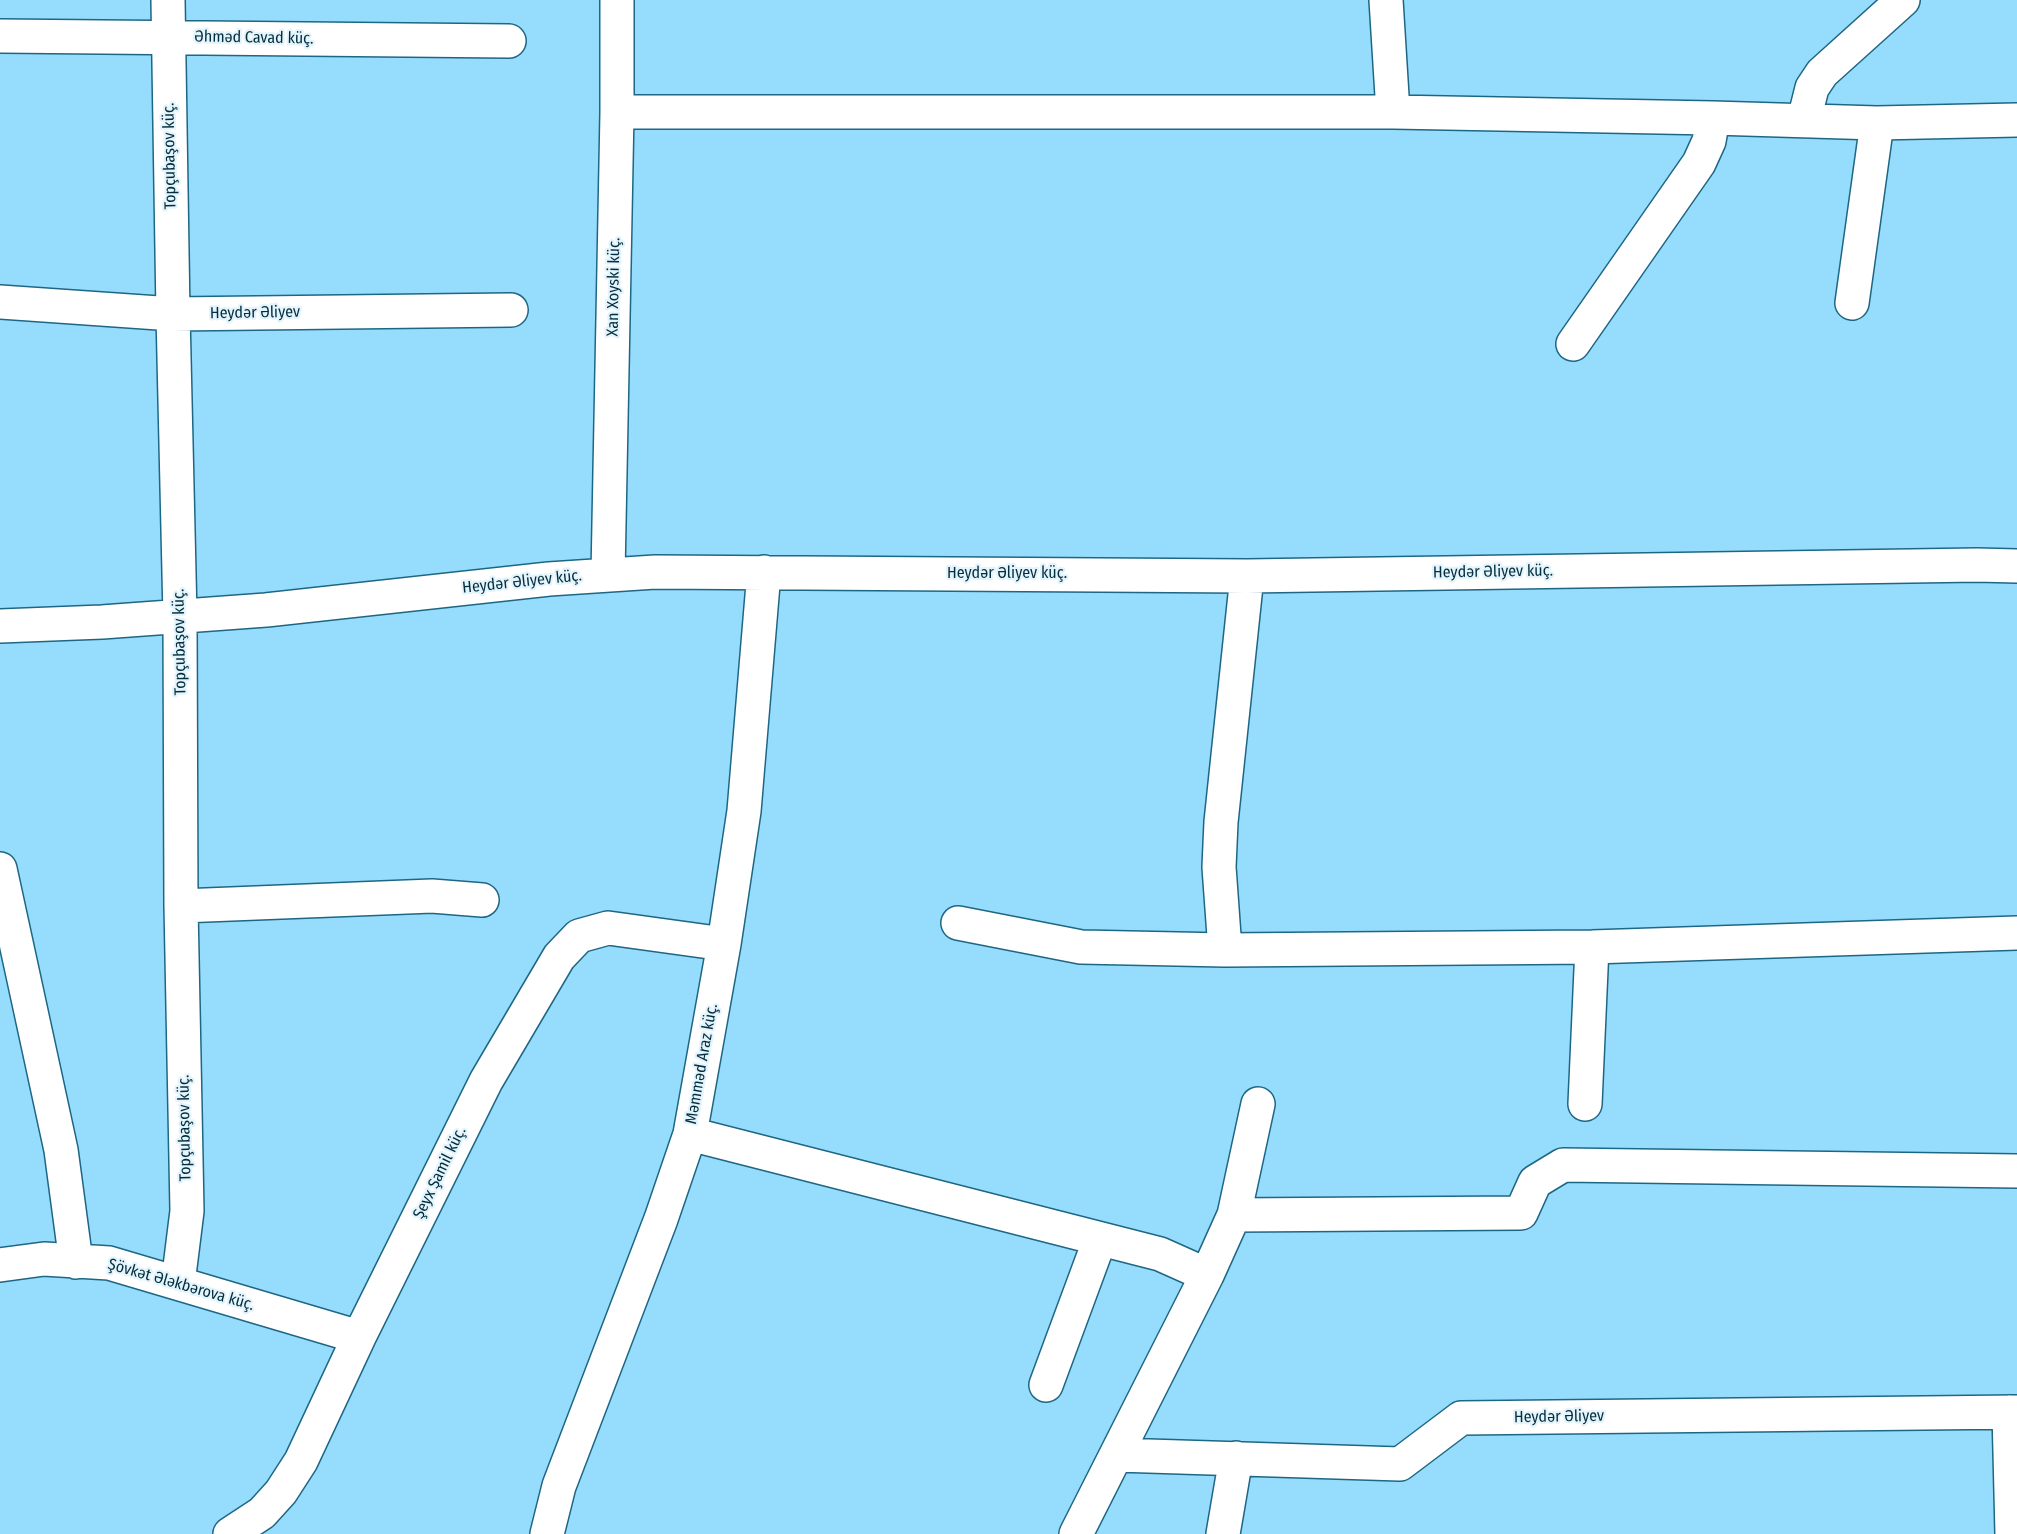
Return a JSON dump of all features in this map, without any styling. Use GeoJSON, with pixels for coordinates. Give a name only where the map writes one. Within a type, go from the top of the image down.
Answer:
{"type":"FeatureCollection","features":[{"type":"Feature","properties":{"kind":"street","name":"Topçubaşov küç."},"geometry":{"type":"LineString","coordinates":[[168,0],[180,616],[181,906],[187,1211],[178,1283]]}},
{"type":"Feature","properties":{"kind":"street","name":"Xan Xoyski küç."},"geometry":{"type":"LineString","coordinates":[[608,574],[617,0]]}},
{"type":"Feature","properties":{"kind":"street"},"geometry":{"type":"LineString","coordinates":[[1386,0],[1393,112]]}},
{"type":"Feature","properties":{"kind":"street"},"geometry":{"type":"LineString","coordinates":[[1804,120],[1812,88],[1822,73],[1904,0]]}},
{"type":"Feature","properties":{"kind":"street","name":"Əhməd Cavad küç."},"geometry":{"type":"LineString","coordinates":[[0,36],[509,41]]}},
{"type":"Feature","properties":{"kind":"street"},"geometry":{"type":"LineString","coordinates":[[617,112],[1393,112],[1878,123],[2017,120]]}},
{"type":"Feature","properties":{"kind":"street"},"geometry":{"type":"LineString","coordinates":[[1573,344],[1699,163],[1709,141],[1713,118]]}},
{"type":"Feature","properties":{"kind":"street"},"geometry":{"type":"LineString","coordinates":[[1852,303],[1878,123]]}},
{"type":"Feature","properties":{"kind":"street","name":"Heydər Əliyev"},"geometry":{"type":"LineString","coordinates":[[0,302],[173,314],[511,310]]}},
{"type":"Feature","properties":{"kind":"street","name":"Heydər Əliyev küç."},"geometry":{"type":"LineString","coordinates":[[0,626],[102,622],[266,610],[608,574],[764,572],[1247,576],[1977,565],[2017,567]]}},
{"type":"Feature","properties":{"kind":"street","name":"Məmməd Araz küç."},"geometry":{"type":"LineString","coordinates":[[547,1534],[559,1486],[661,1219],[690,1134],[724,944],[744,812],[764,572]]}},
{"type":"Feature","properties":{"kind":"street"},"geometry":{"type":"LineString","coordinates":[[1225,950],[1219,867],[1221,822],[1247,576]]}},
{"type":"Feature","properties":{"kind":"street"},"geometry":{"type":"LineString","coordinates":[[0,869],[61,1150],[76,1262]]}},
{"type":"Feature","properties":{"kind":"street"},"geometry":{"type":"LineString","coordinates":[[181,906],[432,896],[482,900]]}},
{"type":"Feature","properties":{"kind":"street"},"geometry":{"type":"LineString","coordinates":[[958,923],[1081,947],[1225,950],[1592,947],[2017,933]]}},
{"type":"Feature","properties":{"kind":"street","name":"Şeyx Şamil küç."},"geometry":{"type":"LineString","coordinates":[[230,1534],[262,1513],[281,1492],[301,1461],[359,1337],[486,1081],[559,957],[579,936],[608,928],[724,944]]}},
{"type":"Feature","properties":{"kind":"street"},"geometry":{"type":"LineString","coordinates":[[1585,1104],[1592,947]]}},
{"type":"Feature","properties":{"kind":"street"},"geometry":{"type":"LineString","coordinates":[[1076,1534],[1207,1275],[1234,1215],[1258,1104]]}},
{"type":"Feature","properties":{"kind":"street"},"geometry":{"type":"LineString","coordinates":[[690,1134],[1160,1254],[1207,1275]]}},
{"type":"Feature","properties":{"kind":"street"},"geometry":{"type":"LineString","coordinates":[[1234,1215],[1521,1213],[1535,1182],[1563,1165],[2017,1171]]}},
{"type":"Feature","properties":{"kind":"street"},"geometry":{"type":"LineString","coordinates":[[1046,1385],[1100,1239]]}},
{"type":"Feature","properties":{"kind":"street","name":"Şövkət Ələkbərova küç."},"geometry":{"type":"LineString","coordinates":[[0,1265],[44,1259],[109,1263],[359,1337]]}},
{"type":"Feature","properties":{"kind":"street"},"geometry":{"type":"LineString","coordinates":[[2012,1534],[2013,1412]]}},
{"type":"Feature","properties":{"kind":"street","name":"Heydər Əliyev"},"geometry":{"type":"LineString","coordinates":[[1117,1455],[1400,1464],[1461,1418],[2013,1412]]}},
{"type":"Feature","properties":{"kind":"street"},"geometry":{"type":"LineString","coordinates":[[1223,1534],[1236,1458]]}}]}
